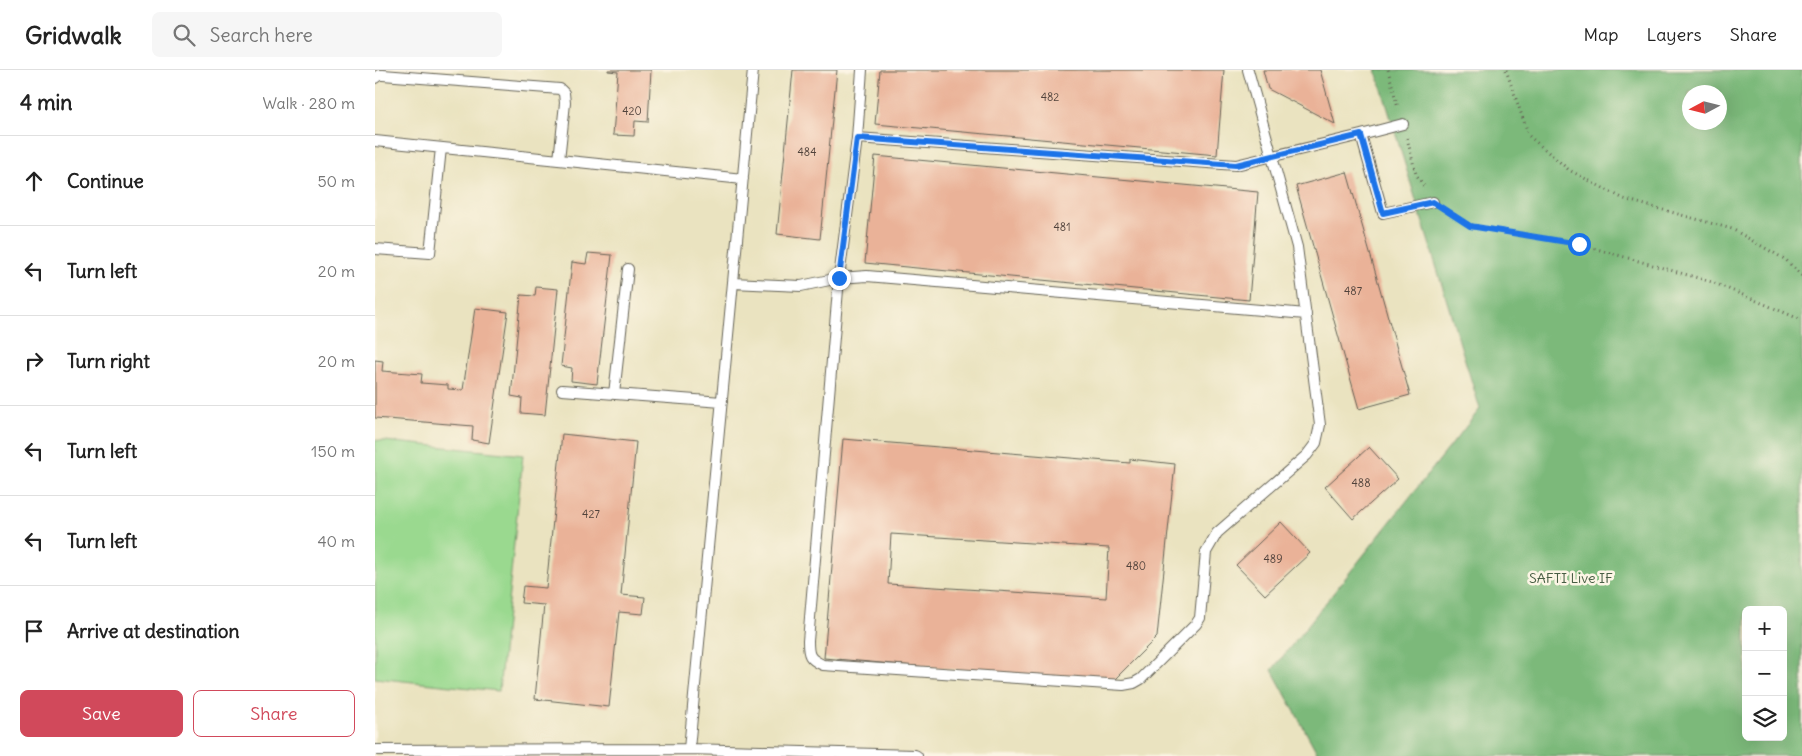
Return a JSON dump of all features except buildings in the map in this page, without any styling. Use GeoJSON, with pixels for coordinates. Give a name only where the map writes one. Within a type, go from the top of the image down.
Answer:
{"type":"FeatureCollection","features":[{"type":"Feature","properties":{"kind":"lane"},"geometry":{"type":"LineString","coordinates":[[689,748],[753,70]]}},
{"type":"Feature","properties":{"kind":"lane"},"geometry":{"type":"LineString","coordinates":[[862,70],[857,138],[839,278],[808,654],[814,662],[823,665],[1123,685],[1134,683],[1141,679],[1196,624],[1200,618],[1206,552],[1210,544],[1217,534],[1307,455],[1316,443],[1320,425],[1297,247],[1249,70]]}},
{"type":"Feature","properties":{"kind":"lane"},"geometry":{"type":"LineString","coordinates":[[375,78],[383,75],[560,89],[565,94],[565,102],[559,160]]}},
{"type":"Feature","properties":{"kind":"lane"},"geometry":{"type":"LineString","coordinates":[[857,138],[1236,165],[1273,158],[1403,124]]}},
{"type":"Feature","properties":{"kind":"lane"},"geometry":{"type":"LineString","coordinates":[[1361,135],[1383,213],[1433,202]]}},
{"type":"Feature","properties":{"kind":"lane"},"geometry":{"type":"LineString","coordinates":[[375,141],[743,179]]}},
{"type":"Feature","properties":{"kind":"lane"},"geometry":{"type":"LineString","coordinates":[[375,249],[430,254],[441,148]]}},
{"type":"Feature","properties":{"kind":"lane"},"geometry":{"type":"LineString","coordinates":[[614,394],[629,268]]}},
{"type":"Feature","properties":{"kind":"lane"},"geometry":{"type":"LineString","coordinates":[[733,283],[801,286],[839,278],[867,276],[1306,314]]}},
{"type":"Feature","properties":{"kind":"lane"},"geometry":{"type":"LineString","coordinates":[[562,390],[722,402]]}},
{"type":"Feature","properties":{"kind":"lane"},"geometry":{"type":"LineString","coordinates":[[380,752],[474,753],[689,748],[915,754],[917,756]]}},
{"type":"Feature","properties":{"kind":"path"},"geometry":{"type":"LineString","coordinates":[[1506,70],[1529,136],[1569,170],[1624,199],[1732,229],[1786,260],[1802,276]]}},
{"type":"Feature","properties":{"kind":"path"},"geometry":{"type":"LineString","coordinates":[[1433,202],[1470,226],[1579,244],[1712,282],[1802,320]]}},
{"type":"Feature","properties":{"kind":"green space","name":"SAFTI Live IF"},"geometry":{"type":"Polygon","coordinates":[[[1376,70],[1802,70],[1802,756],[1319,756],[1272,670],[1480,409],[1376,70]]]}},
{"type":"Feature","properties":{"kind":"green space"},"geometry":{"type":"Polygon","coordinates":[[[375,440],[523,455],[499,691],[375,678],[375,440]]]}},
{"type":"Feature","properties":{"kind":"route"},"geometry":{"type":"LineString","coordinates":[[839,278],[857,138],[1236,165],[1273,158],[1361,135],[1383,213],[1433,202],[1470,226],[1579,244]]}}]}
